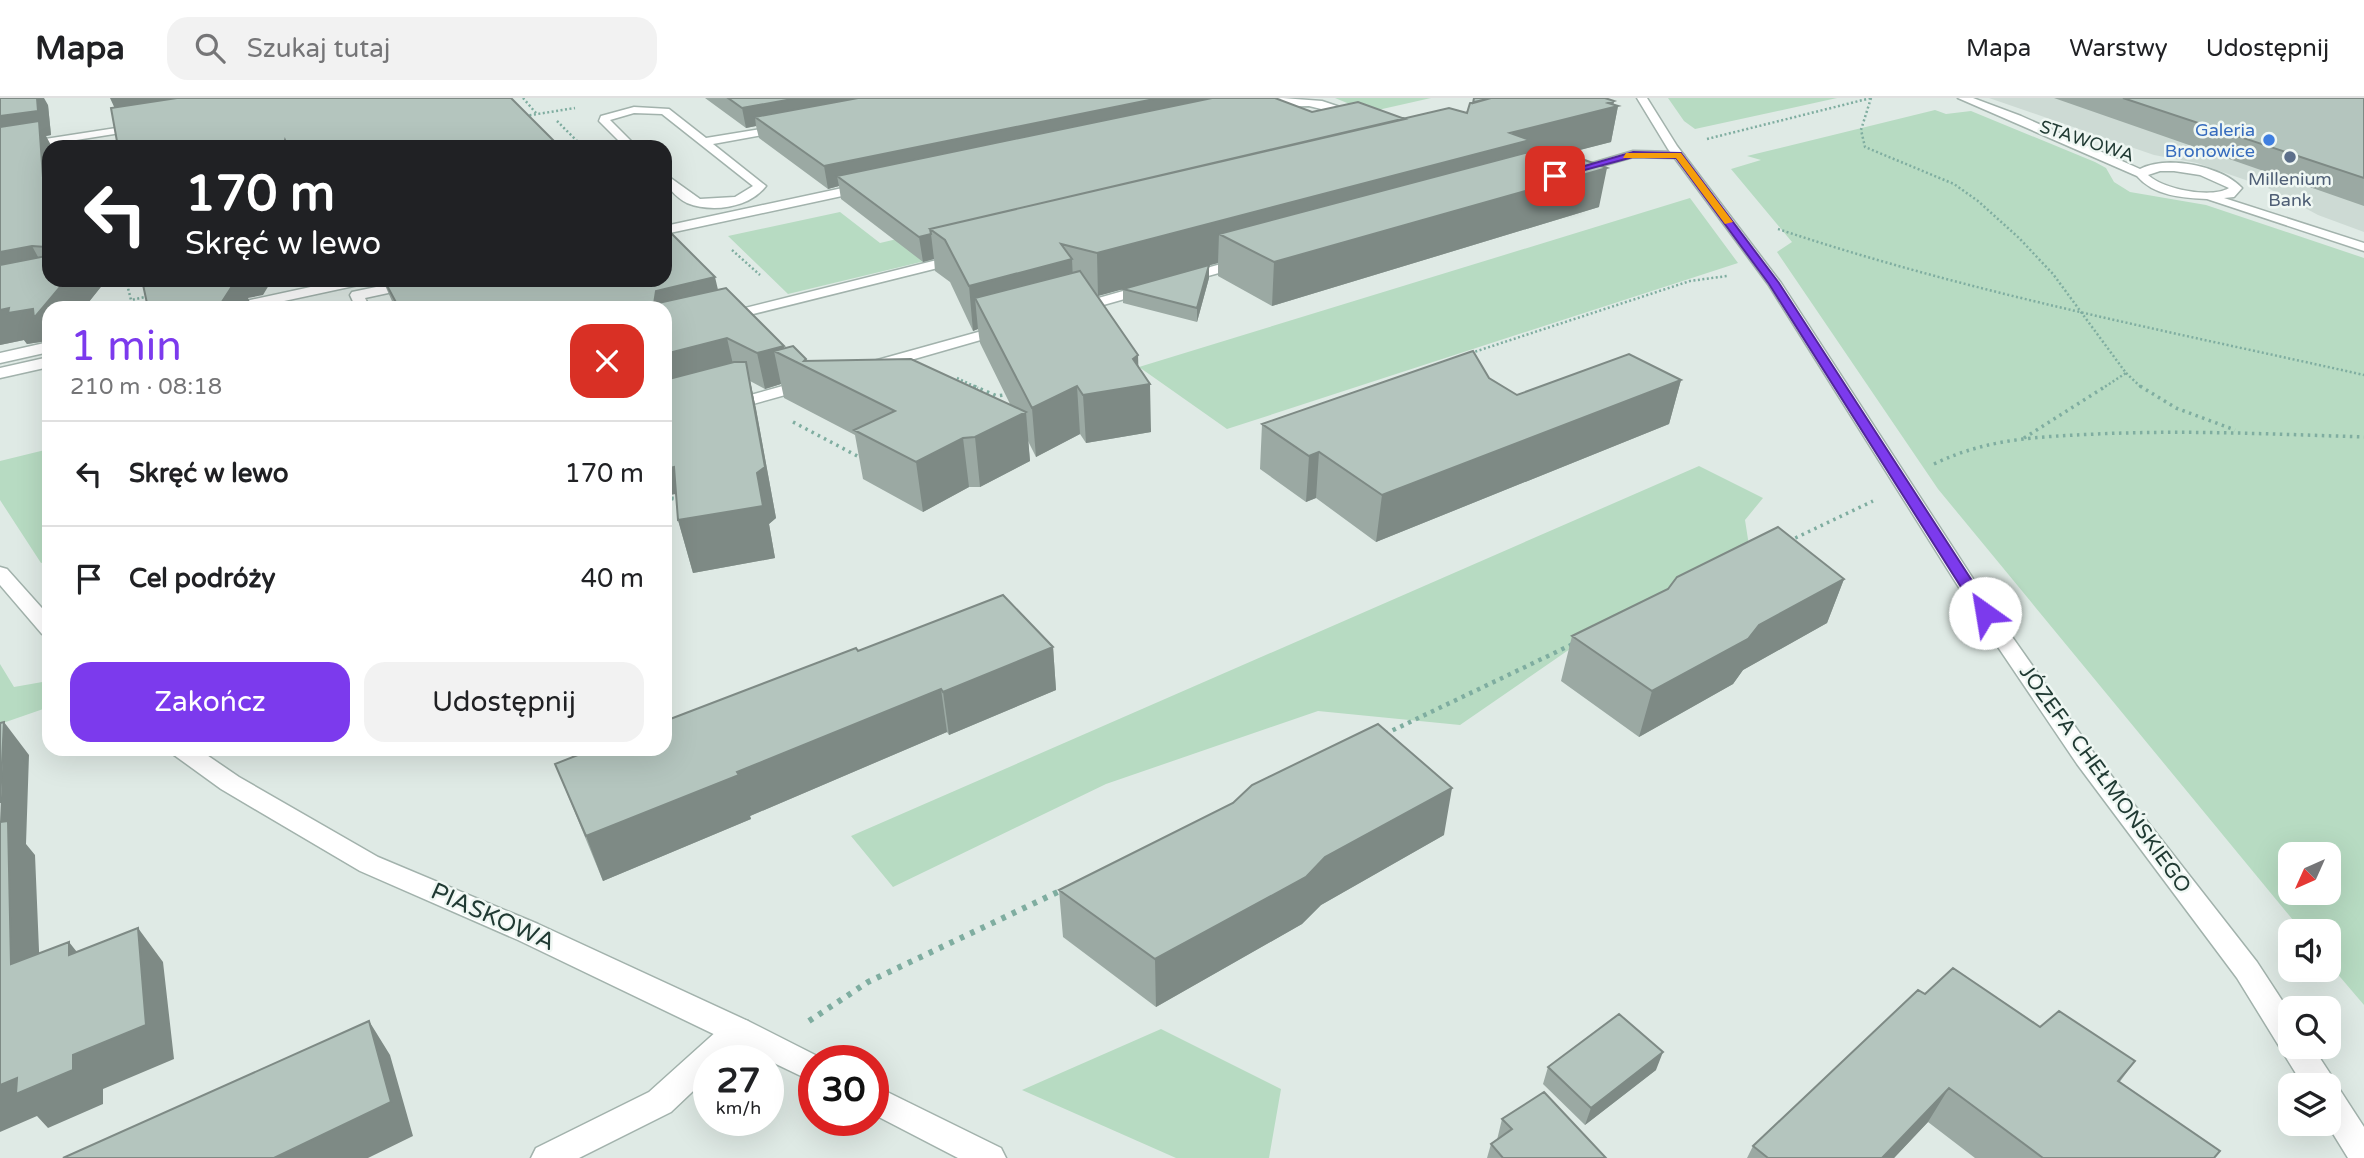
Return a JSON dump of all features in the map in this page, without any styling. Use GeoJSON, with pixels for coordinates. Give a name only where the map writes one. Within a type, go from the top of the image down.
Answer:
{"type":"FeatureCollection","features":[{"type":"Feature","properties":{"kind":"street","name":"JÓZEFA CHEŁMOŃSKIEGO"},"geometry":{"type":"LineString","coordinates":[[1642,98],[1675,151],[1768,275],[1985,613],[2085,758],[2247,970],[2278,1019]]}},
{"type":"Feature","properties":{"kind":"street","name":"STAWOWA"},"geometry":{"type":"LineString","coordinates":[[1963,98],[2124,153]]}},
{"type":"Feature","properties":{"kind":"street"},"geometry":{"type":"LineString","coordinates":[[1240,107],[1278,100],[1316,102],[1341,108],[1379,123]]}},
{"type":"Feature","properties":{"kind":"street"},"geometry":{"type":"LineString","coordinates":[[624,140],[604,121],[605,118],[634,110],[660,110],[760,186],[756,192],[744,198],[701,202],[688,199],[672,184]]}},
{"type":"Feature","properties":{"kind":"street","name":"STAWOWA"},"geometry":{"type":"LineString","coordinates":[[2004,113],[2141,174],[2151,183],[2163,188],[2204,196],[2364,244]]}},
{"type":"Feature","properties":{"kind":"street"},"geometry":{"type":"LineString","coordinates":[[704,142],[802,125]]}},
{"type":"Feature","properties":{"kind":"street"},"geometry":{"type":"LineString","coordinates":[[59,140],[150,126]]}},
{"type":"Feature","properties":{"kind":"street"},"geometry":{"type":"LineString","coordinates":[[0,149],[42,143]]}},
{"type":"Feature","properties":{"kind":"street"},"geometry":{"type":"LineString","coordinates":[[1555,176],[1633,154],[1675,151]]}},
{"type":"Feature","properties":{"kind":"street","name":"STAWOWA"},"geometry":{"type":"LineString","coordinates":[[2146,160],[2222,178],[2232,183],[2236,188],[2235,192]]}},
{"type":"Feature","properties":{"kind":"street","name":"STAWOWA"},"geometry":{"type":"LineString","coordinates":[[2141,174],[2152,168],[2169,167]]}},
{"type":"Feature","properties":{"kind":"street"},"geometry":{"type":"LineString","coordinates":[[672,228],[885,183]]}},
{"type":"Feature","properties":{"kind":"street","name":"STAWOWA"},"geometry":{"type":"LineString","coordinates":[[2204,196],[2235,192],[2364,244]]}},
{"type":"Feature","properties":{"kind":"street"},"geometry":{"type":"LineString","coordinates":[[687,210],[701,202]]}},
{"type":"Feature","properties":{"kind":"street"},"geometry":{"type":"LineString","coordinates":[[672,330],[977,254]]}},
{"type":"Feature","properties":{"kind":"street"},"geometry":{"type":"LineString","coordinates":[[1060,313],[1260,257]]}},
{"type":"Feature","properties":{"kind":"street"},"geometry":{"type":"LineString","coordinates":[[265,301],[330,287]]}},
{"type":"Feature","properties":{"kind":"street"},"geometry":{"type":"LineString","coordinates":[[363,301],[408,287]]}},
{"type":"Feature","properties":{"kind":"street"},"geometry":{"type":"LineString","coordinates":[[849,372],[1020,324]]}},
{"type":"Feature","properties":{"kind":"street"},"geometry":{"type":"LineString","coordinates":[[0,358],[42,349]]}},
{"type":"Feature","properties":{"kind":"street"},"geometry":{"type":"LineString","coordinates":[[0,373],[42,364]]}},
{"type":"Feature","properties":{"kind":"street"},"geometry":{"type":"LineString","coordinates":[[718,409],[823,380]]}},
{"type":"Feature","properties":{"kind":"street"},"geometry":{"type":"LineString","coordinates":[[0,573],[42,621]]}},
{"type":"Feature","properties":{"kind":"street","name":"PIASKOWA"},"geometry":{"type":"LineString","coordinates":[[192,756],[230,783],[369,863],[528,932],[768,1045]]}},
{"type":"Feature","properties":{"kind":"street"},"geometry":{"type":"LineString","coordinates":[[547,1158],[660,1102],[738,1030]]}},
{"type":"Feature","properties":{"kind":"street"},"geometry":{"type":"LineString","coordinates":[[889,1107],[990,1158]]}},
{"type":"Feature","properties":{"kind":"street"},"geometry":{"type":"LineString","coordinates":[[2341,1119],[2364,1155]]}},
{"type":"Feature","properties":{"kind":"path"},"geometry":{"type":"LineString","coordinates":[[523,98],[537,114],[525,116]]}},
{"type":"Feature","properties":{"kind":"path"},"geometry":{"type":"LineString","coordinates":[[1675,151],[1871,98]]}},
{"type":"Feature","properties":{"kind":"path"},"geometry":{"type":"LineString","coordinates":[[1871,98],[1861,130],[1865,148],[1894,162],[1935,175],[1973,197],[2031,247],[2085,312],[2126,373],[2143,391],[2177,408],[2238,431]]}},
{"type":"Feature","properties":{"kind":"path"},"geometry":{"type":"LineString","coordinates":[[557,121],[576,140]]}},
{"type":"Feature","properties":{"kind":"path"},"geometry":{"type":"LineString","coordinates":[[1725,218],[1777,229],[1877,261],[2085,312],[2364,375]]}},
{"type":"Feature","properties":{"kind":"path"},"geometry":{"type":"LineString","coordinates":[[702,222],[789,301]]}},
{"type":"Feature","properties":{"kind":"path"},"geometry":{"type":"LineString","coordinates":[[1460,356],[1690,281],[1717,276],[1768,275]]}},
{"type":"Feature","properties":{"kind":"path"},"geometry":{"type":"LineString","coordinates":[[128,287],[131,300],[155,295]]}},
{"type":"Feature","properties":{"kind":"path"},"geometry":{"type":"LineString","coordinates":[[914,354],[931,367],[997,396],[1019,393]]}},
{"type":"Feature","properties":{"kind":"path"},"geometry":{"type":"LineString","coordinates":[[2024,438],[2126,373]]}},
{"type":"Feature","properties":{"kind":"path"},"geometry":{"type":"LineString","coordinates":[[758,398],[773,412],[864,460]]}},
{"type":"Feature","properties":{"kind":"path"},"geometry":{"type":"LineString","coordinates":[[1784,543],[1965,449],[2024,438],[2162,431],[2238,431],[2364,437]]}},
{"type":"Feature","properties":{"kind":"path"},"geometry":{"type":"LineString","coordinates":[[672,492],[672,499]]}},
{"type":"Feature","properties":{"kind":"path"},"geometry":{"type":"LineString","coordinates":[[1376,739],[1577,642]]}},
{"type":"Feature","properties":{"kind":"path"},"geometry":{"type":"LineString","coordinates":[[772,1045],[868,982],[1065,888]]}},
{"type":"Feature","properties":{"kind":"shaded area","name":"Galeria Bronowice"},"geometry":{"type":"Polygon","coordinates":[[[1989,98],[2364,98],[2364,232],[2318,215],[2266,187],[2197,163],[2154,155],[1989,98]]]}},
{"type":"Feature","properties":{"kind":"green space"},"geometry":{"type":"Polygon","coordinates":[[[1335,98],[1431,98],[1369,112],[1335,98]]]}},
{"type":"Feature","properties":{"kind":"green space"},"geometry":{"type":"Polygon","coordinates":[[[1668,98],[1837,98],[1695,129],[1684,121],[1668,98]]]}},
{"type":"Feature","properties":{"kind":"green space"},"geometry":{"type":"Polygon","coordinates":[[[1935,110],[1946,114],[1971,111],[2095,162],[2106,168],[2114,182],[2130,192],[2206,205],[2364,258],[2364,1005],[2341,978],[2341,919],[2292,919],[2281,905],[2342,905],[2342,842],[2278,842],[2278,902],[1938,489],[1777,252],[1792,242],[1731,169],[1761,160],[1747,156],[1935,110]]]}},
{"type":"Feature","properties":{"kind":"green space"},"geometry":{"type":"Polygon","coordinates":[[[1690,198],[1738,263],[1227,429],[1139,367],[1690,198]]]}},
{"type":"Feature","properties":{"kind":"green space"},"geometry":{"type":"Polygon","coordinates":[[[840,212],[880,243],[897,239],[925,261],[788,294],[728,236],[840,212]]]}},
{"type":"Feature","properties":{"kind":"green space"},"geometry":{"type":"Polygon","coordinates":[[[42,451],[42,563],[0,500],[0,461],[42,451]]]}},
{"type":"Feature","properties":{"kind":"green space"},"geometry":{"type":"Polygon","coordinates":[[[1699,466],[1763,498],[1745,520],[1752,565],[1583,640],[1460,725],[1318,711],[1106,784],[893,887],[851,836],[1699,466]]]}},
{"type":"Feature","properties":{"kind":"green space"},"geometry":{"type":"Polygon","coordinates":[[[0,664],[14,687],[42,682],[42,709],[0,724],[0,664]]]}},
{"type":"Feature","properties":{"kind":"green space"},"geometry":{"type":"Polygon","coordinates":[[[1161,1029],[1281,1089],[1269,1158],[1176,1158],[1022,1090],[1161,1029]]]}},
{"type":"Feature","properties":{"kind":"building"},"geometry":{"type":"Polygon","coordinates":[[[0,98],[37,98],[38,111],[0,116],[0,98]]]}},
{"type":"Feature","properties":{"kind":"building"},"geometry":{"type":"Polygon","coordinates":[[[177,98],[511,98],[553,140],[117,140],[111,108],[177,98]]]}},
{"type":"Feature","properties":{"kind":"building"},"geometry":{"type":"Polygon","coordinates":[[[728,98],[798,98],[742,108],[728,98]]]}},
{"type":"Feature","properties":{"kind":"building"},"geometry":{"type":"Polygon","coordinates":[[[858,98],[1159,98],[824,166],[755,117],[858,98]]]}},
{"type":"Feature","properties":{"kind":"building"},"geometry":{"type":"Polygon","coordinates":[[[1212,98],[1275,98],[1312,112],[1358,102],[1405,119],[930,229],[931,234],[919,237],[837,176],[1212,98]]]}},
{"type":"Feature","properties":{"kind":"building"},"geometry":{"type":"Polygon","coordinates":[[[1474,98],[1491,98],[1473,103],[1474,98]]]}},
{"type":"Feature","properties":{"kind":"building"},"geometry":{"type":"Polygon","coordinates":[[[1491,98],[1605,98],[1614,101],[1608,103],[1618,106],[1510,133],[1530,140],[1097,253],[1061,244],[1072,259],[969,286],[945,240],[930,229],[1449,108],[1467,113],[1470,103],[1491,98]]]}},
{"type":"Feature","properties":{"kind":"building"},"geometry":{"type":"Polygon","coordinates":[[[2123,98],[2364,98],[2364,178],[2123,98]]]}},
{"type":"Feature","properties":{"kind":"building"},"geometry":{"type":"Polygon","coordinates":[[[39,121],[42,247],[0,252],[0,127],[39,121]]]}},
{"type":"Feature","properties":{"kind":"building"},"geometry":{"type":"Polygon","coordinates":[[[1548,147],[1607,168],[1274,262],[1219,234],[1548,147]]]}},
{"type":"Feature","properties":{"kind":"building"},"geometry":{"type":"Polygon","coordinates":[[[672,234],[715,277],[656,291],[654,301],[395,301],[388,287],[672,287],[672,234]]]}},
{"type":"Feature","properties":{"kind":"building"},"geometry":{"type":"Polygon","coordinates":[[[42,257],[42,287],[60,287],[48,301],[42,301],[42,308],[34,318],[33,309],[8,313],[9,308],[0,310],[0,265],[42,257]]]}},
{"type":"Feature","properties":{"kind":"building"},"geometry":{"type":"Polygon","coordinates":[[[1209,265],[1197,308],[1123,289],[1209,265]]]}},
{"type":"Feature","properties":{"kind":"building"},"geometry":{"type":"Polygon","coordinates":[[[1080,271],[1138,355],[1133,359],[1150,384],[1083,395],[1077,386],[1032,408],[975,298],[1080,271]]]}},
{"type":"Feature","properties":{"kind":"building"},"geometry":{"type":"Polygon","coordinates":[[[144,287],[232,287],[222,301],[146,301],[144,287]]]}},
{"type":"Feature","properties":{"kind":"building"},"geometry":{"type":"Polygon","coordinates":[[[726,288],[784,346],[757,353],[727,338],[672,352],[672,301],[668,301],[726,288]]]}},
{"type":"Feature","properties":{"kind":"building"},"geometry":{"type":"Polygon","coordinates":[[[793,346],[806,359],[804,361],[911,359],[1026,412],[975,437],[963,438],[916,462],[854,430],[895,411],[774,351],[793,346]]]}},
{"type":"Feature","properties":{"kind":"building"},"geometry":{"type":"Polygon","coordinates":[[[1473,351],[1489,378],[1517,395],[1629,354],[1681,380],[1382,495],[1319,452],[1309,456],[1262,424],[1473,351]]]}},
{"type":"Feature","properties":{"kind":"building"},"geometry":{"type":"Polygon","coordinates":[[[734,362],[746,362],[765,467],[757,473],[763,506],[678,520],[672,468],[672,378],[734,362]]]}},
{"type":"Feature","properties":{"kind":"building"},"geometry":{"type":"Polygon","coordinates":[[[1778,527],[1844,579],[1759,625],[1748,639],[1652,691],[1572,636],[1668,589],[1677,577],[1778,527]]]}},
{"type":"Feature","properties":{"kind":"building"},"geometry":{"type":"Polygon","coordinates":[[[1003,595],[1053,647],[943,692],[941,689],[737,772],[739,775],[586,836],[555,764],[575,756],[672,756],[672,718],[856,648],[858,651],[1003,595]]]}},
{"type":"Feature","properties":{"kind":"building"},"geometry":{"type":"Polygon","coordinates":[[[4,722],[0,803],[0,723],[4,722]]]}},
{"type":"Feature","properties":{"kind":"building"},"geometry":{"type":"Polygon","coordinates":[[[1378,724],[1452,788],[1325,857],[1306,877],[1155,959],[1059,890],[1233,803],[1252,785],[1378,724]]]}},
{"type":"Feature","properties":{"kind":"building"},"geometry":{"type":"Polygon","coordinates":[[[8,821],[11,964],[69,942],[69,955],[138,928],[146,1025],[73,1055],[73,1070],[16,1094],[17,1078],[0,1085],[0,822],[8,821]]]}},
{"type":"Feature","properties":{"kind":"building"},"geometry":{"type":"Polygon","coordinates":[[[1953,968],[2040,1027],[2059,1011],[2135,1061],[2118,1081],[2220,1151],[2214,1158],[2043,1158],[1949,1088],[1882,1158],[1768,1158],[1753,1146],[1918,990],[1925,994],[1953,968]]]}},
{"type":"Feature","properties":{"kind":"building"},"geometry":{"type":"Polygon","coordinates":[[[1619,1014],[1663,1052],[1591,1108],[1548,1067],[1619,1014]]]}},
{"type":"Feature","properties":{"kind":"building"},"geometry":{"type":"Polygon","coordinates":[[[369,1021],[391,1102],[274,1158],[63,1158],[369,1021]]]}},
{"type":"Feature","properties":{"kind":"building"},"geometry":{"type":"Polygon","coordinates":[[[1544,1092],[1606,1158],[1503,1158],[1491,1144],[1512,1129],[1502,1119],[1544,1092]]]}},
{"type":"Feature","properties":{"kind":"slow traffic"},"geometry":{"type":"LineString","coordinates":[[1626,156],[1678,155],[1728,222]]}},
{"type":"Feature","properties":{"kind":"place","name":"Galeria Bronowice"},"geometry":{"type":"Point","coordinates":[2269,140]}},
{"type":"Feature","properties":{"kind":"place","name":"Millenium Bank"},"geometry":{"type":"Point","coordinates":[2290,157]}},
{"type":"Feature","properties":{"kind":"route"},"geometry":{"type":"LineString","coordinates":[[1555,176],[1627,155],[1678,155],[1774,283],[1985,613]]}}]}
